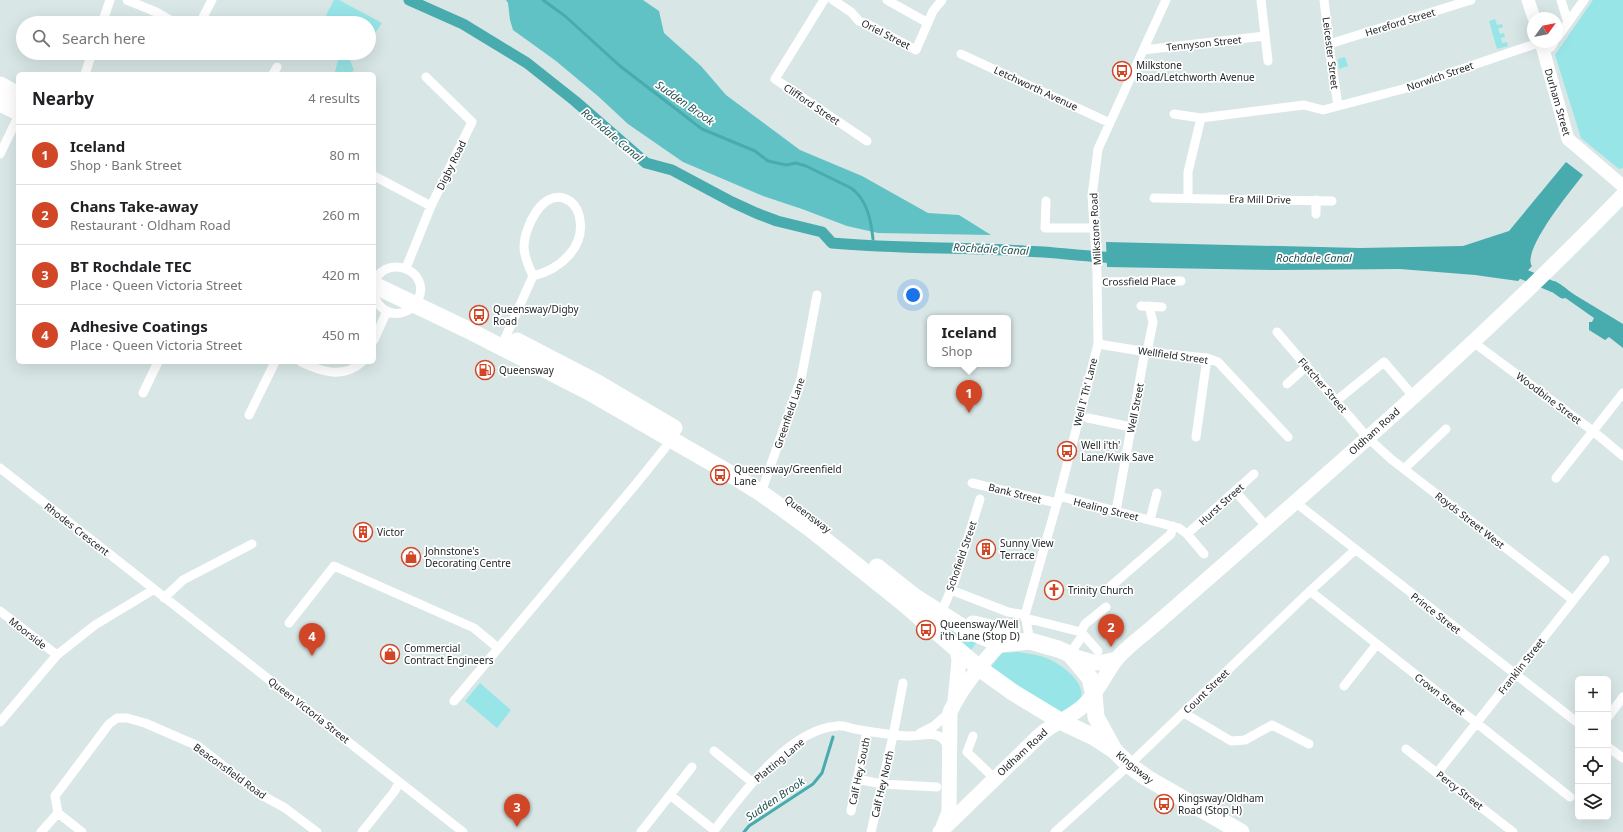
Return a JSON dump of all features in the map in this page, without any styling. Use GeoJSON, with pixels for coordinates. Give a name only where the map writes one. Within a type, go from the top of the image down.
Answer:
{"type":"FeatureCollection","features":[{"type":"Feature","properties":{"kind":"highway"},"geometry":{"type":"LineString","coordinates":[[0,85],[16,94]]}},
{"type":"Feature","properties":{"kind":"highway"},"geometry":{"type":"LineString","coordinates":[[0,103],[16,111]]}},
{"type":"Feature","properties":{"kind":"highway","name":"Queensway"},"geometry":{"type":"LineString","coordinates":[[376,281],[418,299],[503,341],[589,392],[675,435],[820,522],[915,597],[967,630],[1000,644],[1030,641],[1058,648],[1071,655],[1090,678],[1094,696]]}},
{"type":"Feature","properties":{"kind":"highway","name":"Queensway"},"geometry":{"type":"LineString","coordinates":[[763,488],[979,668],[1022,698],[1062,722]]}},
{"type":"Feature","properties":{"kind":"highway"},"geometry":{"type":"LineString","coordinates":[[941,613],[987,628],[995,629],[1021,620]]}},
{"type":"Feature","properties":{"kind":"highway","name":"Kingsway"},"geometry":{"type":"LineString","coordinates":[[1094,696],[1096,717],[1114,750]]}},
{"type":"Feature","properties":{"kind":"highway","name":"Kingsway"},"geometry":{"type":"LineString","coordinates":[[1062,722],[1094,737],[1114,750],[1130,765],[1163,788],[1240,832]]}},
{"type":"Feature","properties":{"kind":"main road"},"geometry":{"type":"LineString","coordinates":[[1528,0],[1532,12]]}},
{"type":"Feature","properties":{"kind":"main road","name":"Durham Street"},"geometry":{"type":"LineString","coordinates":[[1543,48],[1568,139],[1623,186]]}},
{"type":"Feature","properties":{"kind":"main road","name":"Oldham Road"},"geometry":{"type":"LineString","coordinates":[[941,831],[994,778],[1050,726],[1062,722],[1076,713],[1094,696],[1117,659],[1474,342],[1623,195]]}},
{"type":"Feature","properties":{"kind":"main road","name":"Well I' Th' Lane"},"geometry":{"type":"LineString","coordinates":[[953,707],[979,668],[1000,644]]}},
{"type":"Feature","properties":{"kind":"main road"},"geometry":{"type":"LineString","coordinates":[[949,752],[959,660],[957,649]]}},
{"type":"Feature","properties":{"kind":"main road"},"geometry":{"type":"LineString","coordinates":[[1071,655],[1097,663],[1117,659]]}},
{"type":"Feature","properties":{"kind":"main road","name":"Oldham Road"},"geometry":{"type":"LineString","coordinates":[[941,831],[948,819],[949,812],[944,786],[949,752]]}},
{"type":"Feature","properties":{"kind":"main road"},"geometry":{"type":"LineString","coordinates":[[944,786],[964,793],[983,789]]}},
{"type":"Feature","properties":{"kind":"street"},"geometry":{"type":"LineString","coordinates":[[104,16],[110,0]]}},
{"type":"Feature","properties":{"kind":"street"},"geometry":{"type":"LineString","coordinates":[[127,0],[163,16]]}},
{"type":"Feature","properties":{"kind":"street"},"geometry":{"type":"LineString","coordinates":[[204,16],[212,0]]}},
{"type":"Feature","properties":{"kind":"street","name":"Clifford Street"},"geometry":{"type":"LineString","coordinates":[[824,0],[775,79],[867,141]]}},
{"type":"Feature","properties":{"kind":"street","name":"Oriel Street"},"geometry":{"type":"LineString","coordinates":[[833,0],[851,12],[859,21],[916,50],[928,23]]}},
{"type":"Feature","properties":{"kind":"street"},"geometry":{"type":"LineString","coordinates":[[887,0],[928,23],[933,11],[942,0]]}},
{"type":"Feature","properties":{"kind":"street","name":"Milkstone Road"},"geometry":{"type":"LineString","coordinates":[[1098,282],[1092,196],[1098,149],[1166,0]]}},
{"type":"Feature","properties":{"kind":"street"},"geometry":{"type":"LineString","coordinates":[[1260,0],[1268,61]]}},
{"type":"Feature","properties":{"kind":"street","name":"Leicester Street"},"geometry":{"type":"LineString","coordinates":[[1324,0],[1338,106]]}},
{"type":"Feature","properties":{"kind":"street","name":"Hereford Street"},"geometry":{"type":"LineString","coordinates":[[1329,44],[1471,0]]}},
{"type":"Feature","properties":{"kind":"street"},"geometry":{"type":"LineString","coordinates":[[1561,0],[1568,23]]}},
{"type":"Feature","properties":{"kind":"street"},"geometry":{"type":"LineString","coordinates":[[1563,30],[1584,0]]}},
{"type":"Feature","properties":{"kind":"street","name":"Tennyson Street"},"geometry":{"type":"LineString","coordinates":[[1143,50],[1265,36]]}},
{"type":"Feature","properties":{"kind":"street","name":"Norwich Street"},"geometry":{"type":"LineString","coordinates":[[1338,106],[1403,89],[1533,48]]}},
{"type":"Feature","properties":{"kind":"street","name":"Letchworth Avenue"},"geometry":{"type":"LineString","coordinates":[[961,54],[1110,123]]}},
{"type":"Feature","properties":{"kind":"street"},"geometry":{"type":"LineString","coordinates":[[87,72],[90,60]]}},
{"type":"Feature","properties":{"kind":"street","name":"Digby Road"},"geometry":{"type":"LineString","coordinates":[[406,268],[431,206],[472,122],[426,77]]}},
{"type":"Feature","properties":{"kind":"street"},"geometry":{"type":"LineString","coordinates":[[1174,114],[1201,118],[1297,106],[1309,106],[1323,110],[1338,106]]}},
{"type":"Feature","properties":{"kind":"street"},"geometry":{"type":"LineString","coordinates":[[1188,198],[1188,172],[1201,118]]}},
{"type":"Feature","properties":{"kind":"street"},"geometry":{"type":"LineString","coordinates":[[0,154],[16,121]]}},
{"type":"Feature","properties":{"kind":"street"},"geometry":{"type":"LineString","coordinates":[[376,177],[431,206]]}},
{"type":"Feature","properties":{"kind":"street"},"geometry":{"type":"LineString","coordinates":[[503,341],[533,276],[527,263],[524,248],[525,234],[529,223],[539,208],[552,198],[561,197],[568,199],[574,204],[580,221],[580,234],[577,243],[572,253],[564,261],[544,273],[533,276]]}},
{"type":"Feature","properties":{"kind":"street","name":"Era Mill Drive"},"geometry":{"type":"LineString","coordinates":[[1154,198],[1332,201]]}},
{"type":"Feature","properties":{"kind":"street"},"geometry":{"type":"LineString","coordinates":[[1316,200],[1316,214]]}},
{"type":"Feature","properties":{"kind":"street"},"geometry":{"type":"LineString","coordinates":[[1046,201],[1045,228],[1094,228]]}},
{"type":"Feature","properties":{"kind":"street"},"geometry":{"type":"LineString","coordinates":[[376,280],[387,269],[393,267],[406,268],[416,277],[419,283],[418,299],[406,312],[399,314],[387,311],[376,299]]}},
{"type":"Feature","properties":{"kind":"street","name":"Crossfield Place"},"geometry":{"type":"LineString","coordinates":[[1098,282],[1181,281]]}},
{"type":"Feature","properties":{"kind":"street","name":"Well I' Th' Lane"},"geometry":{"type":"LineString","coordinates":[[1000,644],[1021,620],[1058,500],[1098,344],[1098,282]]}},
{"type":"Feature","properties":{"kind":"street","name":"Greenfield Lane"},"geometry":{"type":"LineString","coordinates":[[763,488],[801,379],[816,295]]}},
{"type":"Feature","properties":{"kind":"street","name":"Well Street"},"geometry":{"type":"LineString","coordinates":[[1116,511],[1152,322],[1145,306],[1162,307]]}},
{"type":"Feature","properties":{"kind":"street"},"geometry":{"type":"LineString","coordinates":[[376,336],[387,311]]}},
{"type":"Feature","properties":{"kind":"street","name":"Fletcher Street"},"geometry":{"type":"LineString","coordinates":[[1277,332],[1367,438]]}},
{"type":"Feature","properties":{"kind":"street","name":"Woodbine Street"},"geometry":{"type":"LineString","coordinates":[[1474,342],[1593,431],[1623,456]]}},
{"type":"Feature","properties":{"kind":"street","name":"Wellfield Street"},"geometry":{"type":"LineString","coordinates":[[1098,344],[1146,352],[1207,358],[1226,363],[1288,437]]}},
{"type":"Feature","properties":{"kind":"street"},"geometry":{"type":"LineString","coordinates":[[1196,437],[1207,358]]}},
{"type":"Feature","properties":{"kind":"street"},"geometry":{"type":"LineString","coordinates":[[1336,401],[1384,362],[1413,396]]}},
{"type":"Feature","properties":{"kind":"street"},"geometry":{"type":"LineString","coordinates":[[143,393],[157,364]]}},
{"type":"Feature","properties":{"kind":"street"},"geometry":{"type":"LineString","coordinates":[[249,416],[274,364]]}},
{"type":"Feature","properties":{"kind":"street"},"geometry":{"type":"LineString","coordinates":[[306,364],[330,373],[341,373],[360,364]]}},
{"type":"Feature","properties":{"kind":"street"},"geometry":{"type":"LineString","coordinates":[[1287,384],[1306,366]]}},
{"type":"Feature","properties":{"kind":"street"},"geometry":{"type":"LineString","coordinates":[[1556,478],[1623,393]]}},
{"type":"Feature","properties":{"kind":"street"},"geometry":{"type":"LineString","coordinates":[[1088,418],[1131,427]]}},
{"type":"Feature","properties":{"kind":"street"},"geometry":{"type":"LineString","coordinates":[[1404,469],[1446,429]]}},
{"type":"Feature","properties":{"kind":"street"},"geometry":{"type":"LineString","coordinates":[[454,701],[675,435]]}},
{"type":"Feature","properties":{"kind":"street","name":"Royds Street West"},"geometry":{"type":"LineString","coordinates":[[1367,438],[1404,469],[1573,600]]}},
{"type":"Feature","properties":{"kind":"street","name":"Rhodes Crescent"},"geometry":{"type":"LineString","coordinates":[[0,468],[153,590]]}},
{"type":"Feature","properties":{"kind":"street","name":"Hurst Street"},"geometry":{"type":"LineString","coordinates":[[1187,534],[1254,474]]}},
{"type":"Feature","properties":{"kind":"street","name":"Bank Street"},"geometry":{"type":"LineString","coordinates":[[972,483],[1058,500]]}},
{"type":"Feature","properties":{"kind":"street"},"geometry":{"type":"LineString","coordinates":[[1235,491],[1267,527]]}},
{"type":"Feature","properties":{"kind":"street","name":"Healing Street"},"geometry":{"type":"LineString","coordinates":[[1058,500],[1116,511],[1150,520],[1157,493]]}},
{"type":"Feature","properties":{"kind":"street","name":"Schofield Street"},"geometry":{"type":"LineString","coordinates":[[941,613],[951,590],[980,499]]}},
{"type":"Feature","properties":{"kind":"street","name":"Prince Street"},"geometry":{"type":"LineString","coordinates":[[1295,502],[1575,721]]}},
{"type":"Feature","properties":{"kind":"street"},"geometry":{"type":"LineString","coordinates":[[1150,520],[1173,526],[1187,534],[1204,554]]}},
{"type":"Feature","properties":{"kind":"street"},"geometry":{"type":"LineString","coordinates":[[1111,586],[1171,534],[1173,526]]}},
{"type":"Feature","properties":{"kind":"street"},"geometry":{"type":"LineString","coordinates":[[164,598],[183,580],[252,544]]}},
{"type":"Feature","properties":{"kind":"street","name":"Count Street"},"geometry":{"type":"LineString","coordinates":[[1055,832],[1130,765],[1310,591],[1355,550]]}},
{"type":"Feature","properties":{"kind":"street","name":"Franklin Street"},"geometry":{"type":"LineString","coordinates":[[1437,773],[1605,560]]}},
{"type":"Feature","properties":{"kind":"street"},"geometry":{"type":"LineString","coordinates":[[289,623],[334,566],[474,628],[498,648]]}},
{"type":"Feature","properties":{"kind":"street"},"geometry":{"type":"LineString","coordinates":[[0,722],[56,655],[95,625],[153,590]]}},
{"type":"Feature","properties":{"kind":"street","name":"Queen Victoria Street"},"geometry":{"type":"LineString","coordinates":[[153,590],[295,699],[399,783],[463,832]]}},
{"type":"Feature","properties":{"kind":"street"},"geometry":{"type":"LineString","coordinates":[[951,590],[1008,612],[1021,620],[1081,632],[1098,651]]}},
{"type":"Feature","properties":{"kind":"street","name":"Crown Street"},"geometry":{"type":"LineString","coordinates":[[1310,591],[1570,797]]}},
{"type":"Feature","properties":{"kind":"street"},"geometry":{"type":"LineString","coordinates":[[1071,655],[1086,624],[1106,607]]}},
{"type":"Feature","properties":{"kind":"street","name":"Moorside"},"geometry":{"type":"LineString","coordinates":[[0,611],[56,655]]}},
{"type":"Feature","properties":{"kind":"street","name":"Well I' Th' Lane"},"geometry":{"type":"LineString","coordinates":[[1021,620],[1030,641]]}},
{"type":"Feature","properties":{"kind":"street"},"geometry":{"type":"LineString","coordinates":[[1344,686],[1377,644]]}},
{"type":"Feature","properties":{"kind":"street","name":"Calf Hey North"},"geometry":{"type":"LineString","coordinates":[[870,832],[893,736],[903,682]]}},
{"type":"Feature","properties":{"kind":"street"},"geometry":{"type":"LineString","coordinates":[[1611,713],[1623,697]]}},
{"type":"Feature","properties":{"kind":"street","name":"Well I' Th' Lane"},"geometry":{"type":"LineString","coordinates":[[911,736],[934,726],[953,707]]}},
{"type":"Feature","properties":{"kind":"street"},"geometry":{"type":"LineString","coordinates":[[1184,713],[1231,741],[1245,740],[1272,725],[1309,744]]}},
{"type":"Feature","properties":{"kind":"street","name":"Beaconsfield Road"},"geometry":{"type":"LineString","coordinates":[[58,813],[55,796],[109,724],[117,718],[127,718],[145,723],[198,746],[258,793],[285,808],[317,832]]}},
{"type":"Feature","properties":{"kind":"street","name":"Platting Lane"},"geometry":{"type":"LineString","coordinates":[[713,831],[752,782],[787,750],[816,731],[838,726],[867,731]]}},
{"type":"Feature","properties":{"kind":"street","name":"Well I' Th' Lane"},"geometry":{"type":"LineString","coordinates":[[867,731],[893,736],[931,734],[940,736],[946,742],[949,752]]}},
{"type":"Feature","properties":{"kind":"street","name":"Calf Hey South"},"geometry":{"type":"LineString","coordinates":[[851,811],[867,731]]}},
{"type":"Feature","properties":{"kind":"street"},"geometry":{"type":"LineString","coordinates":[[973,736],[967,752],[994,778]]}},
{"type":"Feature","properties":{"kind":"street"},"geometry":{"type":"LineString","coordinates":[[1609,748],[1623,758]]}},
{"type":"Feature","properties":{"kind":"street","name":"Percy Street"},"geometry":{"type":"LineString","coordinates":[[1406,749],[1513,832]]}},
{"type":"Feature","properties":{"kind":"street"},"geometry":{"type":"LineString","coordinates":[[714,751],[752,782]]}},
{"type":"Feature","properties":{"kind":"street"},"geometry":{"type":"LineString","coordinates":[[641,832],[692,767]]}},
{"type":"Feature","properties":{"kind":"street"},"geometry":{"type":"LineString","coordinates":[[858,779],[882,784],[944,786]]}},
{"type":"Feature","properties":{"kind":"street"},"geometry":{"type":"LineString","coordinates":[[362,832],[394,792],[399,783]]}},
{"type":"Feature","properties":{"kind":"street"},"geometry":{"type":"LineString","coordinates":[[670,795],[713,831]]}},
{"type":"Feature","properties":{"kind":"street"},"geometry":{"type":"LineString","coordinates":[[41,832],[58,813],[82,832]]}},
{"type":"Feature","properties":{"kind":"shaded area"},"geometry":{"type":"Polygon","coordinates":[[[334,0],[339,0],[369,16],[327,16],[326,15],[334,0]]]}},
{"type":"Feature","properties":{"kind":"shaded area"},"geometry":{"type":"Polygon","coordinates":[[[506,0],[643,0],[659,11],[664,33],[701,66],[726,95],[800,150],[862,176],[928,213],[959,215],[991,235],[878,233],[847,226],[763,196],[683,162],[628,124],[599,97],[556,61],[513,30],[508,3],[506,0]]]}},
{"type":"Feature","properties":{"kind":"shaded area"},"geometry":{"type":"Polygon","coordinates":[[[1593,0],[1623,0],[1623,168],[1619,169],[1581,138],[1555,55],[1560,48],[1563,48],[1563,43],[1593,0]]]}},
{"type":"Feature","properties":{"kind":"shaded area"},"geometry":{"type":"Polygon","coordinates":[[[1495,19],[1497,25],[1502,24],[1503,27],[1498,29],[1500,34],[1504,33],[1505,37],[1501,38],[1502,43],[1507,42],[1508,46],[1497,49],[1489,21],[1495,19]]]}},
{"type":"Feature","properties":{"kind":"shaded area"},"geometry":{"type":"Polygon","coordinates":[[[376,20],[382,23],[376,32],[376,20]]]}},
{"type":"Feature","properties":{"kind":"shaded area"},"geometry":{"type":"Polygon","coordinates":[[[1345,57],[1348,66],[1339,69],[1338,59],[1345,57]]]}},
{"type":"Feature","properties":{"kind":"shaded area"},"geometry":{"type":"Polygon","coordinates":[[[338,60],[350,60],[354,70],[352,72],[335,72],[338,60]]]}},
{"type":"Feature","properties":{"kind":"shaded area"},"geometry":{"type":"Polygon","coordinates":[[[930,616],[977,642],[971,650],[930,616]]]}},
{"type":"Feature","properties":{"kind":"shaded area"},"geometry":{"type":"Polygon","coordinates":[[[1019,652],[1049,659],[1068,672],[1079,684],[1081,691],[1081,698],[1077,705],[1060,713],[990,668],[1002,653],[1019,652]]]}},
{"type":"Feature","properties":{"kind":"shaded area"},"geometry":{"type":"Polygon","coordinates":[[[480,683],[511,710],[497,728],[465,701],[480,683]]]}},
{"type":"Feature","properties":{"kind":"water"},"geometry":{"type":"Polygon","coordinates":[[[1566,162],[1583,175],[1540,234],[1531,258],[1532,266],[1518,281],[1475,275],[1400,269],[1277,270],[1107,267],[1106,242],[1360,248],[1463,246],[1509,231],[1566,162]]]}},
{"type":"Feature","properties":{"kind":"water"},"geometry":{"type":"Polygon","coordinates":[[[1555,281],[1623,324],[1623,348],[1609,337],[1605,340],[1589,330],[1589,322],[1592,322],[1594,318],[1557,292],[1548,289],[1555,281]]]}},
{"type":"Feature","properties":{"kind":"waterway","name":"Rochdale Canal"},"geometry":{"type":"LineString","coordinates":[[409,0],[463,24],[527,63],[575,101],[646,163],[672,170],[756,213],[777,221],[822,232],[832,243],[1036,252],[1121,258]]}},
{"type":"Feature","properties":{"kind":"waterway","name":"Sudden Brook"},"geometry":{"type":"LineString","coordinates":[[543,0],[565,16],[620,66],[702,129],[755,151],[768,161],[786,165],[796,163],[806,166],[851,188],[861,198],[867,210],[873,239]]}},
{"type":"Feature","properties":{"kind":"waterway","name":"Rochdale Canal"},"geometry":{"type":"LineString","coordinates":[[1511,269],[1556,288],[1563,293]]}},
{"type":"Feature","properties":{"kind":"waterway","name":"Sudden Brook"},"geometry":{"type":"LineString","coordinates":[[744,832],[749,826],[813,784],[822,773],[833,737]]}},
{"type":"Feature","properties":{"kind":"place","name":"Milkstone Road/Letchworth Avenue"},"geometry":{"type":"Point","coordinates":[1122,71]}},
{"type":"Feature","properties":{"kind":"place","name":"Queensway/Digby Road"},"geometry":{"type":"Point","coordinates":[479,315]}},
{"type":"Feature","properties":{"kind":"place","name":"Queensway"},"geometry":{"type":"Point","coordinates":[485,370]}},
{"type":"Feature","properties":{"kind":"place","name":"Iceland"},"geometry":{"type":"Point","coordinates":[969,413]}},
{"type":"Feature","properties":{"kind":"place","name":"Well i'th' Lane/Kwik Save"},"geometry":{"type":"Point","coordinates":[1067,451]}},
{"type":"Feature","properties":{"kind":"place","name":"Queensway/Greenfield Lane"},"geometry":{"type":"Point","coordinates":[720,475]}},
{"type":"Feature","properties":{"kind":"place","name":"Victor"},"geometry":{"type":"Point","coordinates":[363,532]}},
{"type":"Feature","properties":{"kind":"place","name":"Sunny View Terrace"},"geometry":{"type":"Point","coordinates":[986,549]}},
{"type":"Feature","properties":{"kind":"place","name":"Johnstone's Decorating Centre"},"geometry":{"type":"Point","coordinates":[411,557]}},
{"type":"Feature","properties":{"kind":"place","name":"Trinity Church"},"geometry":{"type":"Point","coordinates":[1054,590]}},
{"type":"Feature","properties":{"kind":"place","name":"Queensway/Well i'th Lane (Stop D)"},"geometry":{"type":"Point","coordinates":[926,630]}},
{"type":"Feature","properties":{"kind":"place","name":"Chans Take-away"},"geometry":{"type":"Point","coordinates":[1111,647]}},
{"type":"Feature","properties":{"kind":"place","name":"Commercial Contract Engineers"},"geometry":{"type":"Point","coordinates":[390,654]}},
{"type":"Feature","properties":{"kind":"place","name":"Adhesive Coatings"},"geometry":{"type":"Point","coordinates":[312,656]}},
{"type":"Feature","properties":{"kind":"place","name":"Kingsway/Oldham Road (Stop H)"},"geometry":{"type":"Point","coordinates":[1164,804]}},
{"type":"Feature","properties":{"kind":"place","name":"BT Rochdale TEC"},"geometry":{"type":"Point","coordinates":[517,827]}}]}
